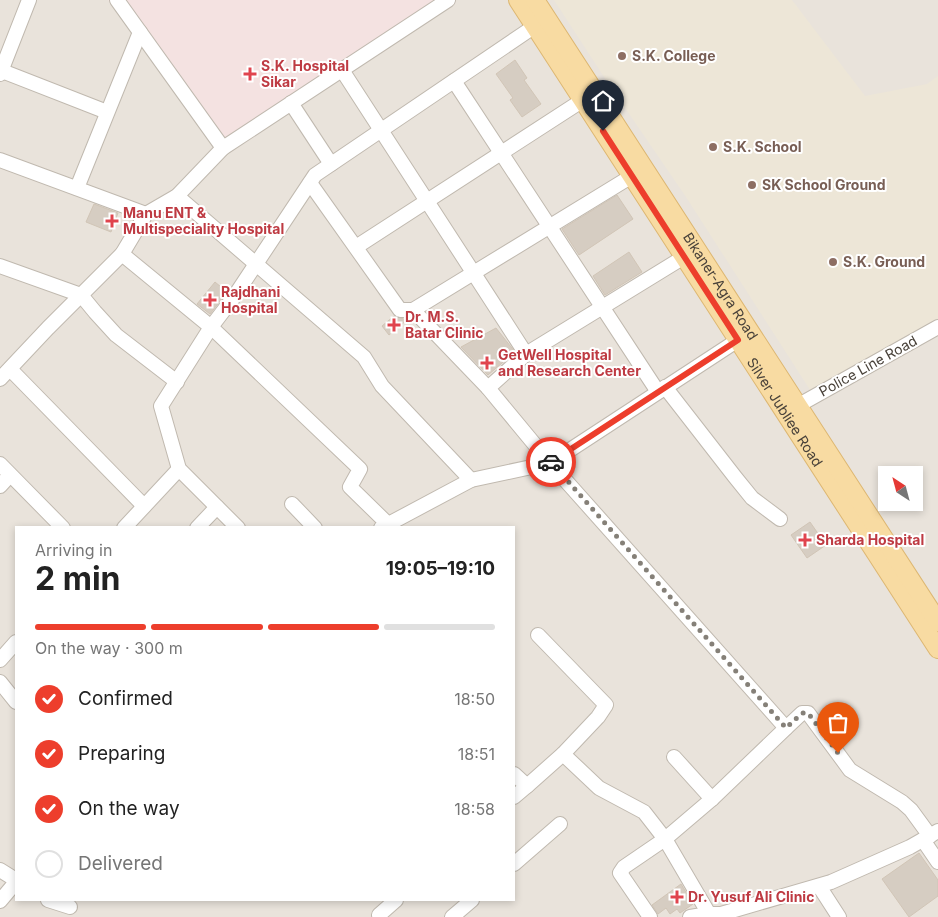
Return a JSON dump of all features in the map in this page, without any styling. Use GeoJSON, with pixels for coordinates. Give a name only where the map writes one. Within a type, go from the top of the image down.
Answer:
{"type":"FeatureCollection","features":[{"type":"Feature","properties":{"kind":"main road","name":"Silver Jubliee Road"},"geometry":{"type":"LineString","coordinates":[[518,0],[738,340],[792,409],[938,649]]}},
{"type":"Feature","properties":{"kind":"main road","name":"Bikaner-Agra Road"},"geometry":{"type":"LineString","coordinates":[[535,0],[792,409],[938,622]]}},
{"type":"Feature","properties":{"kind":"street"},"geometry":{"type":"LineString","coordinates":[[29,0],[5,50],[1,73],[107,112]]}},
{"type":"Feature","properties":{"kind":"street"},"geometry":{"type":"LineString","coordinates":[[117,0],[223,148]]}},
{"type":"Feature","properties":{"kind":"street"},"geometry":{"type":"LineString","coordinates":[[0,379],[122,254],[146,214],[177,196],[223,148],[448,0]]}},
{"type":"Feature","properties":{"kind":"street"},"geometry":{"type":"LineString","coordinates":[[236,526],[178,469],[161,406],[211,327],[234,297],[315,175],[535,26]]}},
{"type":"Feature","properties":{"kind":"street"},"geometry":{"type":"LineString","coordinates":[[77,188],[140,32]]}},
{"type":"Feature","properties":{"kind":"street"},"geometry":{"type":"LineString","coordinates":[[342,70],[526,354]]}},
{"type":"Feature","properties":{"kind":"street"},"geometry":{"type":"LineString","coordinates":[[454,81],[602,308],[661,390],[752,498],[780,519]]}},
{"type":"Feature","properties":{"kind":"street"},"geometry":{"type":"LineString","coordinates":[[356,247],[583,100]]}},
{"type":"Feature","properties":{"kind":"street"},"geometry":{"type":"LineString","coordinates":[[291,103],[331,164]]}},
{"type":"Feature","properties":{"kind":"street"},"geometry":{"type":"LineString","coordinates":[[0,160],[146,214]]}},
{"type":"Feature","properties":{"kind":"street"},"geometry":{"type":"LineString","coordinates":[[310,183],[400,310],[414,310],[632,176]]}},
{"type":"Feature","properties":{"kind":"street"},"geometry":{"type":"LineString","coordinates":[[177,196],[364,358],[382,386],[472,480]]}},
{"type":"Feature","properties":{"kind":"street"},"geometry":{"type":"LineString","coordinates":[[122,254],[211,327],[360,469],[350,487],[387,526],[472,480],[550,463],[738,340]]}},
{"type":"Feature","properties":{"kind":"street"},"geometry":{"type":"LineString","coordinates":[[488,388],[526,354],[684,257]]}},
{"type":"Feature","properties":{"kind":"street"},"geometry":{"type":"LineString","coordinates":[[0,266],[81,295],[116,334],[177,382]]}},
{"type":"Feature","properties":{"kind":"street"},"geometry":{"type":"LineString","coordinates":[[414,310],[488,388],[550,463],[786,728]]}},
{"type":"Feature","properties":{"kind":"street","name":"Police Line Road"},"geometry":{"type":"LineString","coordinates":[[792,409],[938,327]]}},
{"type":"Feature","properties":{"kind":"street"},"geometry":{"type":"LineString","coordinates":[[10,369],[144,506]]}},
{"type":"Feature","properties":{"kind":"street"},"geometry":{"type":"LineString","coordinates":[[0,464],[61,526]]}},
{"type":"Feature","properties":{"kind":"street"},"geometry":{"type":"LineString","coordinates":[[126,526],[178,469]]}},
{"type":"Feature","properties":{"kind":"street"},"geometry":{"type":"LineString","coordinates":[[0,486],[10,475]]}},
{"type":"Feature","properties":{"kind":"street"},"geometry":{"type":"LineString","coordinates":[[292,504],[313,526]]}},
{"type":"Feature","properties":{"kind":"street"},"geometry":{"type":"LineString","coordinates":[[199,526],[217,507]]}},
{"type":"Feature","properties":{"kind":"street"},"geometry":{"type":"LineString","coordinates":[[515,796],[563,754],[598,718],[606,705],[538,635]]}},
{"type":"Feature","properties":{"kind":"street"},"geometry":{"type":"LineString","coordinates":[[0,660],[15,645]]}},
{"type":"Feature","properties":{"kind":"street"},"geometry":{"type":"LineString","coordinates":[[0,682],[15,701]]}},
{"type":"Feature","properties":{"kind":"street"},"geometry":{"type":"LineString","coordinates":[[650,917],[620,873],[624,867],[665,839],[712,799],[802,713],[808,713],[850,770],[902,802],[911,810],[930,835],[938,862]]}},
{"type":"Feature","properties":{"kind":"street"},"geometry":{"type":"LineString","coordinates":[[563,754],[599,788],[644,812],[665,839],[709,914]]}},
{"type":"Feature","properties":{"kind":"street"},"geometry":{"type":"LineString","coordinates":[[674,757],[712,799]]}},
{"type":"Feature","properties":{"kind":"street"},"geometry":{"type":"LineString","coordinates":[[515,775],[527,786]]}},
{"type":"Feature","properties":{"kind":"street"},"geometry":{"type":"LineString","coordinates":[[515,863],[560,824]]}},
{"type":"Feature","properties":{"kind":"street"},"geometry":{"type":"LineString","coordinates":[[690,917],[749,912],[831,882],[930,835]]}},
{"type":"Feature","properties":{"kind":"street"},"geometry":{"type":"LineString","coordinates":[[0,870],[15,880]]}},
{"type":"Feature","properties":{"kind":"street"},"geometry":{"type":"LineString","coordinates":[[0,901],[15,882]]}},
{"type":"Feature","properties":{"kind":"street"},"geometry":{"type":"LineString","coordinates":[[819,886],[839,917]]}},
{"type":"Feature","properties":{"kind":"street"},"geometry":{"type":"LineString","coordinates":[[51,901],[70,907]]}},
{"type":"Feature","properties":{"kind":"street"},"geometry":{"type":"LineString","coordinates":[[378,915],[395,901]]}},
{"type":"Feature","properties":{"kind":"street"},"geometry":{"type":"LineString","coordinates":[[452,917],[471,901]]}},
{"type":"Feature","properties":{"kind":"shaded area"},"geometry":{"type":"Polygon","coordinates":[[[0,0],[938,0],[938,917],[0,917],[0,0]]]}},
{"type":"Feature","properties":{"kind":"shaded area","name":"S.K. Hospital Sikar"},"geometry":{"type":"Polygon","coordinates":[[[108,0],[448,0],[223,148],[108,0]]]}},
{"type":"Feature","properties":{"kind":"shaded area"},"geometry":{"type":"Polygon","coordinates":[[[554,0],[792,0],[865,96],[927,84],[938,76],[938,327],[814,396],[686,197],[554,0]]]}},
{"type":"Feature","properties":{"kind":"building"},"geometry":{"type":"Polygon","coordinates":[[[515,60],[527,78],[524,80],[541,104],[522,117],[510,100],[513,98],[496,74],[515,60]]]}},
{"type":"Feature","properties":{"kind":"building"},"geometry":{"type":"Polygon","coordinates":[[[617,195],[633,219],[579,255],[562,229],[617,195]]]}},
{"type":"Feature","properties":{"kind":"building"},"geometry":{"type":"Polygon","coordinates":[[[94,204],[118,213],[111,232],[86,222],[94,204]]]}},
{"type":"Feature","properties":{"kind":"building"},"geometry":{"type":"Polygon","coordinates":[[[629,252],[642,272],[605,295],[593,276],[629,252]]]}},
{"type":"Feature","properties":{"kind":"building"},"geometry":{"type":"Polygon","coordinates":[[[215,282],[227,292],[210,314],[197,304],[215,282]]]}},
{"type":"Feature","properties":{"kind":"building"},"geometry":{"type":"Polygon","coordinates":[[[394,316],[407,320],[389,335],[382,326],[394,316]]]}},
{"type":"Feature","properties":{"kind":"building"},"geometry":{"type":"Polygon","coordinates":[[[496,328],[515,352],[488,375],[461,347],[496,328]]]}},
{"type":"Feature","properties":{"kind":"building"},"geometry":{"type":"Polygon","coordinates":[[[810,522],[826,545],[807,558],[791,535],[810,522]]]}},
{"type":"Feature","properties":{"kind":"building"},"geometry":{"type":"Polygon","coordinates":[[[919,853],[938,880],[938,896],[909,917],[882,879],[919,853]]]}},
{"type":"Feature","properties":{"kind":"building"},"geometry":{"type":"Polygon","coordinates":[[[681,884],[693,904],[680,913],[677,909],[670,914],[666,908],[658,914],[652,905],[681,884]]]}},
{"type":"Feature","properties":{"kind":"way so far"},"geometry":{"type":"LineString","coordinates":[[551,462],[786,728],[802,713],[808,713],[838,753]]}},
{"type":"Feature","properties":{"kind":"place","name":"S.K. College"},"geometry":{"type":"Point","coordinates":[622,56]}},
{"type":"Feature","properties":{"kind":"place","name":"S.K. Hospital Sikar"},"geometry":{"type":"Point","coordinates":[250,74]}},
{"type":"Feature","properties":{"kind":"place","name":"S.K. School"},"geometry":{"type":"Point","coordinates":[713,147]}},
{"type":"Feature","properties":{"kind":"place","name":"SK School Ground"},"geometry":{"type":"Point","coordinates":[752,185]}},
{"type":"Feature","properties":{"kind":"place","name":"Manu ENT & Multispeciality Hospital"},"geometry":{"type":"Point","coordinates":[112,221]}},
{"type":"Feature","properties":{"kind":"place","name":"S.K. Ground"},"geometry":{"type":"Point","coordinates":[833,262]}},
{"type":"Feature","properties":{"kind":"place","name":"Rajdhani Hospital"},"geometry":{"type":"Point","coordinates":[210,300]}},
{"type":"Feature","properties":{"kind":"place","name":"Dr. M.S. Batar Clinic"},"geometry":{"type":"Point","coordinates":[394,325]}},
{"type":"Feature","properties":{"kind":"place","name":"GetWell Hospital and Research Center"},"geometry":{"type":"Point","coordinates":[487,363]}},
{"type":"Feature","properties":{"kind":"place","name":"Sharda Hospital"},"geometry":{"type":"Point","coordinates":[805,540]}},
{"type":"Feature","properties":{"kind":"place","name":"Dr. Yusuf Ali Clinic"},"geometry":{"type":"Point","coordinates":[677,897]}},
{"type":"Feature","properties":{"kind":"route"},"geometry":{"type":"LineString","coordinates":[[551,462],[738,340],[603,131]]}}]}
